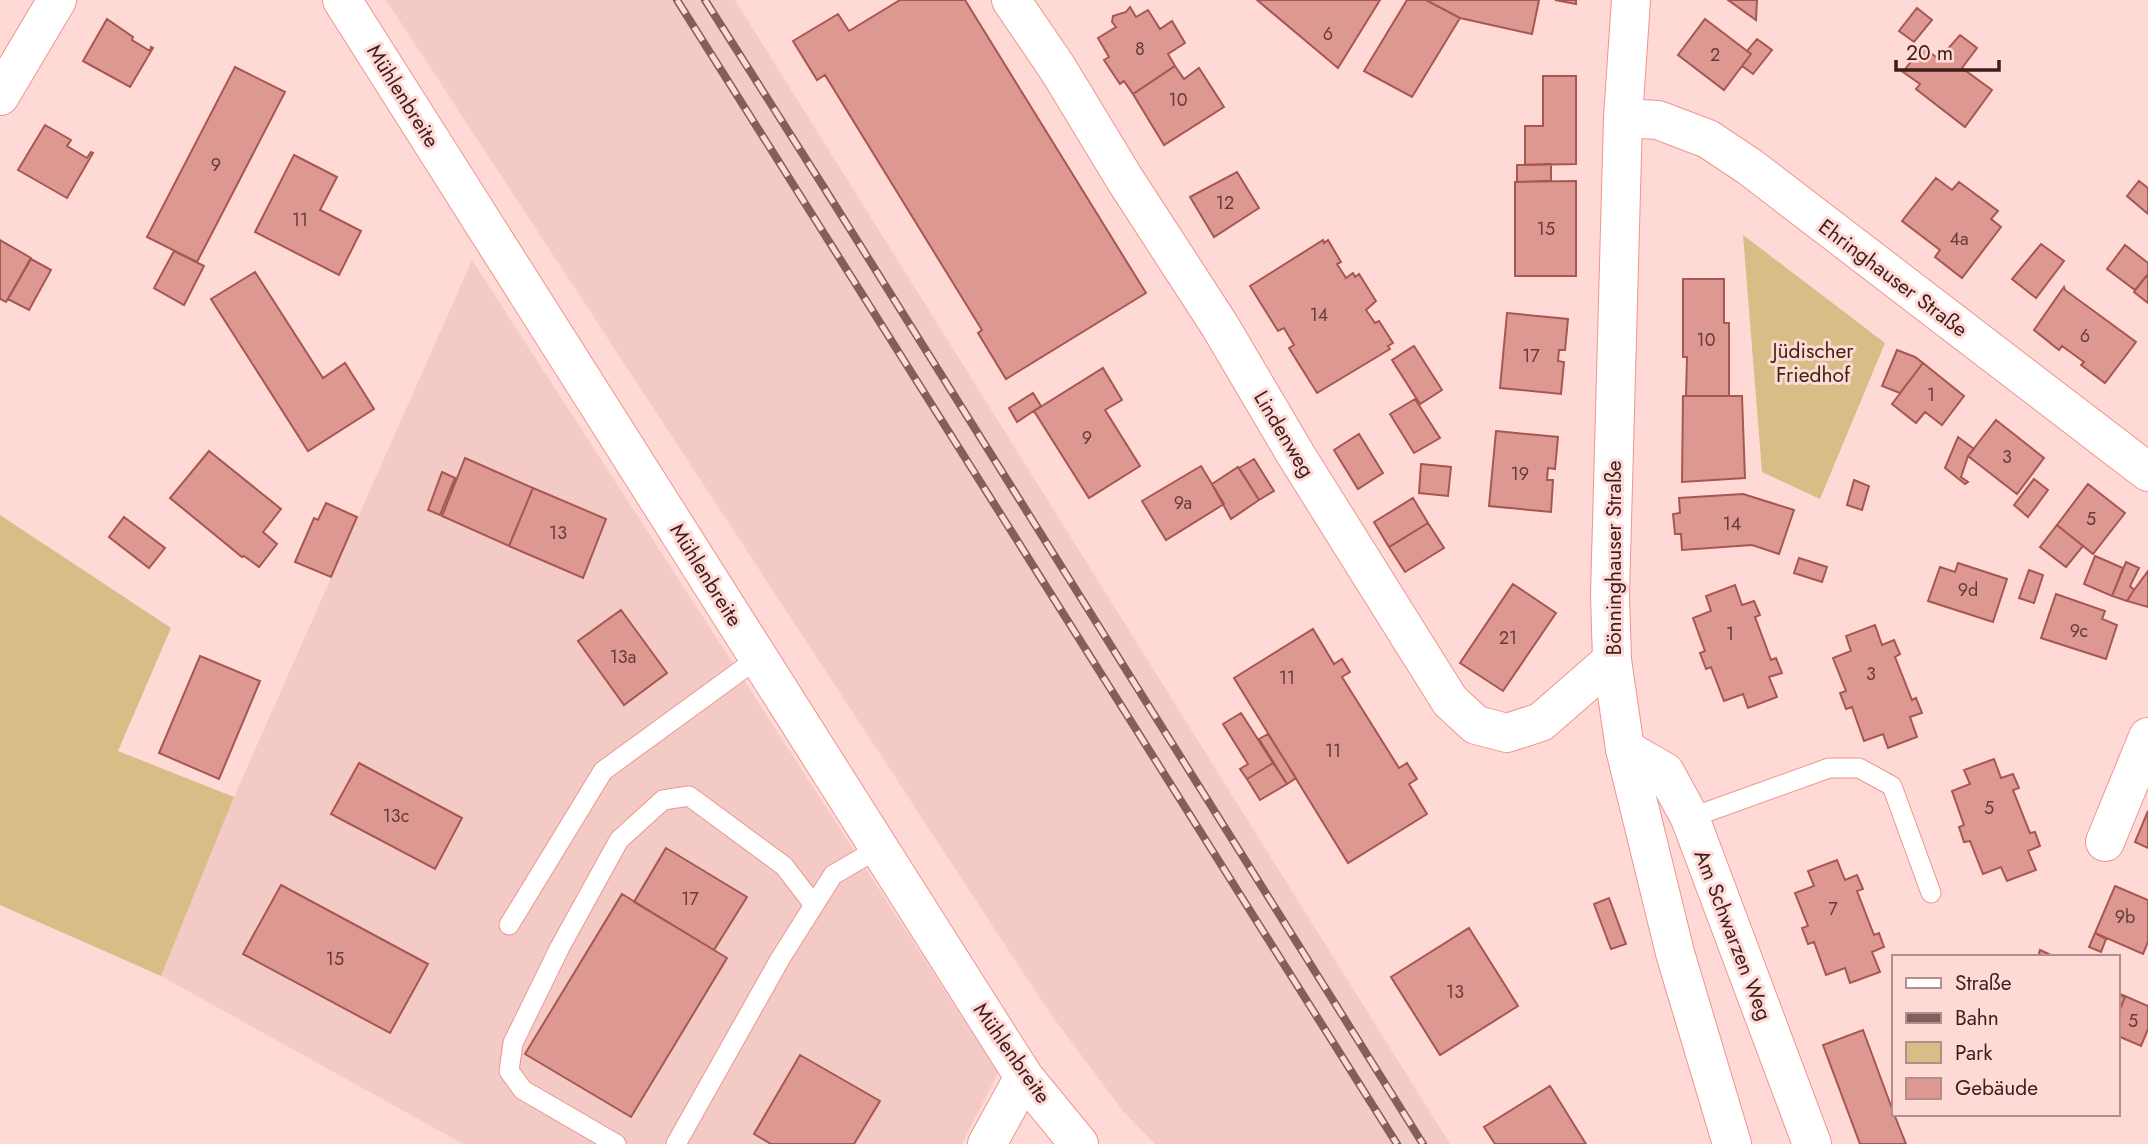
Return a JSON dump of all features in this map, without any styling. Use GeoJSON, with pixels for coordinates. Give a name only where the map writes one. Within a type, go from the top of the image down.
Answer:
{"type":"FeatureCollection","features":[{"type":"Feature","properties":{"kind":"street"},"geometry":{"type":"LineString","coordinates":[[0,96],[57,0]]}},
{"type":"Feature","properties":{"kind":"street","name":"Mühlenbreite"},"geometry":{"type":"LineString","coordinates":[[342,0],[1024,1077],[1079,1144]]}},
{"type":"Feature","properties":{"kind":"street","name":"Lindenweg"},"geometry":{"type":"LineString","coordinates":[[1012,0],[1220,326],[1296,455],[1450,701],[1476,725],[1507,733],[1542,722],[1612,660]]}},
{"type":"Feature","properties":{"kind":"street","name":"Bönninghauser Straße"},"geometry":{"type":"LineString","coordinates":[[1631,0],[1623,118],[1610,595],[1612,660],[1625,749],[1675,953],[1732,1144]]}},
{"type":"Feature","properties":{"kind":"street","name":"Ehringhauser Straße"},"geometry":{"type":"LineString","coordinates":[[1623,118],[1658,120],[1707,139],[1749,166],[2143,458]]}},
{"type":"Feature","properties":{"kind":"street"},"geometry":{"type":"LineString","coordinates":[[2105,842],[2148,737]]}},
{"type":"Feature","properties":{"kind":"street","name":"Am Schwarzen Weg"},"geometry":{"type":"LineString","coordinates":[[1625,749],[1665,772],[1689,818],[1812,1144]]}},
{"type":"Feature","properties":{"kind":"street"},"geometry":{"type":"LineString","coordinates":[[987,1144],[1024,1077]]}},
{"type":"Feature","properties":{"kind":"lane"},"geometry":{"type":"LineString","coordinates":[[509,925],[603,771],[758,658]]}},
{"type":"Feature","properties":{"kind":"lane"},"geometry":{"type":"LineString","coordinates":[[1689,818],[1829,768],[1858,768],[1892,786],[1931,893]]}},
{"type":"Feature","properties":{"kind":"lane"},"geometry":{"type":"LineString","coordinates":[[616,1144],[523,1090],[509,1071],[513,1043],[560,947],[619,840],[663,800],[689,796],[784,866],[814,905]]}},
{"type":"Feature","properties":{"kind":"lane"},"geometry":{"type":"LineString","coordinates":[[676,1144],[780,959],[833,875],[879,848]]}},
{"type":"Feature","properties":{"kind":"shaded area"},"geometry":{"type":"Polygon","coordinates":[[[386,0],[735,0],[1450,1144],[1155,1144],[1123,1111],[1049,1012],[386,0]]]}},
{"type":"Feature","properties":{"kind":"shaded area"},"geometry":{"type":"Polygon","coordinates":[[[472,260],[998,1073],[962,1144],[463,1144],[161,976],[234,797],[472,260]]]}},
{"type":"Feature","properties":{"kind":"green space","name":"Jüdischer Friedhof"},"geometry":{"type":"Polygon","coordinates":[[[1743,235],[1885,343],[1820,499],[1762,472],[1743,235]]]}},
{"type":"Feature","properties":{"kind":"green space"},"geometry":{"type":"Polygon","coordinates":[[[0,515],[171,628],[118,751],[234,797],[161,976],[0,905],[0,515]]]}},
{"type":"Feature","properties":{"kind":"building"},"geometry":{"type":"Polygon","coordinates":[[[900,0],[965,0],[1146,293],[1006,379],[978,333],[982,330],[825,75],[817,80],[793,41],[838,14],[849,31],[900,0]]]}},
{"type":"Feature","properties":{"kind":"building"},"geometry":{"type":"Polygon","coordinates":[[[1257,0],[1380,0],[1338,68],[1257,0]]]}},
{"type":"Feature","properties":{"kind":"building"},"geometry":{"type":"Polygon","coordinates":[[[1407,0],[1426,0],[1460,18],[1412,97],[1364,71],[1407,0]]]}},
{"type":"Feature","properties":{"kind":"building"},"geometry":{"type":"Polygon","coordinates":[[[1426,0],[1539,0],[1532,34],[1460,18],[1426,0]]]}},
{"type":"Feature","properties":{"kind":"building"},"geometry":{"type":"Polygon","coordinates":[[[1555,0],[1576,0],[1576,4],[1555,0]]]}},
{"type":"Feature","properties":{"kind":"building"},"geometry":{"type":"Polygon","coordinates":[[[1728,0],[1757,0],[1756,20],[1728,0]]]}},
{"type":"Feature","properties":{"kind":"building"},"geometry":{"type":"Polygon","coordinates":[[[1130,7],[1136,17],[1148,10],[1160,29],[1172,21],[1185,43],[1168,54],[1175,66],[1133,94],[1124,81],[1120,84],[1104,60],[1109,57],[1098,38],[1116,27],[1112,22],[1113,16],[1126,12],[1130,7]]]}},
{"type":"Feature","properties":{"kind":"building"},"geometry":{"type":"Polygon","coordinates":[[[1917,8],[1932,20],[1914,42],[1899,31],[1917,8]]]}},
{"type":"Feature","properties":{"kind":"building"},"geometry":{"type":"Polygon","coordinates":[[[107,19],[133,37],[132,40],[150,51],[151,47],[153,48],[130,87],[83,61],[107,19]]]}},
{"type":"Feature","properties":{"kind":"building"},"geometry":{"type":"Polygon","coordinates":[[[1705,19],[1751,54],[1724,90],[1678,55],[1705,19]]]}},
{"type":"Feature","properties":{"kind":"building"},"geometry":{"type":"Polygon","coordinates":[[[1960,35],[1977,48],[1962,68],[1992,90],[1965,127],[1916,89],[1920,84],[1903,72],[1922,47],[1939,59],[1960,35]]]}},
{"type":"Feature","properties":{"kind":"building"},"geometry":{"type":"Polygon","coordinates":[[[1757,39],[1772,50],[1753,74],[1742,66],[1751,54],[1747,51],[1757,39]]]}},
{"type":"Feature","properties":{"kind":"building"},"geometry":{"type":"Polygon","coordinates":[[[1175,66],[1184,79],[1199,68],[1224,107],[1164,145],[1133,94],[1175,66]]]}},
{"type":"Feature","properties":{"kind":"building"},"geometry":{"type":"Polygon","coordinates":[[[235,67],[285,92],[197,262],[147,237],[235,67]]]}},
{"type":"Feature","properties":{"kind":"building"},"geometry":{"type":"Polygon","coordinates":[[[1543,76],[1576,76],[1576,164],[1525,165],[1525,126],[1543,126],[1543,76]]]}},
{"type":"Feature","properties":{"kind":"building"},"geometry":{"type":"Polygon","coordinates":[[[45,125],[71,140],[67,146],[87,158],[93,153],[67,198],[18,170],[45,125]]]}},
{"type":"Feature","properties":{"kind":"building"},"geometry":{"type":"Polygon","coordinates":[[[294,155],[337,177],[320,210],[361,231],[339,275],[255,232],[294,155]]]}},
{"type":"Feature","properties":{"kind":"building"},"geometry":{"type":"Polygon","coordinates":[[[1551,164],[1551,181],[1517,182],[1517,165],[1551,164]]]}},
{"type":"Feature","properties":{"kind":"building"},"geometry":{"type":"Polygon","coordinates":[[[1237,172],[1259,208],[1214,237],[1190,197],[1237,172]]]}},
{"type":"Feature","properties":{"kind":"building"},"geometry":{"type":"Polygon","coordinates":[[[1936,178],[1952,190],[1959,182],[1998,211],[1991,219],[2001,227],[1962,278],[1935,257],[1940,250],[1902,221],[1936,178]]]}},
{"type":"Feature","properties":{"kind":"building"},"geometry":{"type":"Polygon","coordinates":[[[1576,181],[1576,276],[1515,276],[1515,182],[1576,181]]]}},
{"type":"Feature","properties":{"kind":"building"},"geometry":{"type":"Polygon","coordinates":[[[2139,181],[2148,188],[2148,214],[2127,196],[2139,181]]]}},
{"type":"Feature","properties":{"kind":"building"},"geometry":{"type":"Polygon","coordinates":[[[0,240],[31,258],[6,302],[0,299],[0,240]]]}},
{"type":"Feature","properties":{"kind":"building"},"geometry":{"type":"Polygon","coordinates":[[[1323,240],[1324,243],[1328,240],[1341,262],[1337,264],[1346,278],[1353,273],[1355,277],[1359,274],[1376,301],[1366,310],[1375,323],[1379,321],[1393,343],[1388,346],[1390,349],[1317,393],[1289,348],[1294,345],[1284,328],[1278,331],[1250,286],[1323,240]]]}},
{"type":"Feature","properties":{"kind":"building"},"geometry":{"type":"Polygon","coordinates":[[[2041,244],[2064,261],[2036,298],[2012,279],[2041,244]]]}},
{"type":"Feature","properties":{"kind":"building"},"geometry":{"type":"Polygon","coordinates":[[[2125,245],[2148,263],[2148,274],[2135,290],[2107,269],[2125,245]]]}},
{"type":"Feature","properties":{"kind":"building"},"geometry":{"type":"Polygon","coordinates":[[[174,251],[204,266],[184,305],[154,288],[174,251]]]}},
{"type":"Feature","properties":{"kind":"building"},"geometry":{"type":"Polygon","coordinates":[[[31,259],[51,270],[29,310],[8,299],[31,259]]]}},
{"type":"Feature","properties":{"kind":"building"},"geometry":{"type":"Polygon","coordinates":[[[255,272],[323,378],[345,363],[374,409],[308,451],[211,299],[255,272]]]}},
{"type":"Feature","properties":{"kind":"building"},"geometry":{"type":"Polygon","coordinates":[[[2148,274],[2148,303],[2134,292],[2148,274]]]}},
{"type":"Feature","properties":{"kind":"building"},"geometry":{"type":"Polygon","coordinates":[[[1683,279],[1724,279],[1724,323],[1729,323],[1729,396],[1686,396],[1683,279]]]}},
{"type":"Feature","properties":{"kind":"building"},"geometry":{"type":"Polygon","coordinates":[[[2064,287],[2136,342],[2105,383],[2081,365],[2084,362],[2062,346],[2059,350],[2034,330],[2064,287]]]}},
{"type":"Feature","properties":{"kind":"building"},"geometry":{"type":"Polygon","coordinates":[[[1507,313],[1568,319],[1565,350],[1559,350],[1558,361],[1564,362],[1561,394],[1500,388],[1507,313]]]}},
{"type":"Feature","properties":{"kind":"building"},"geometry":{"type":"Polygon","coordinates":[[[1414,346],[1442,390],[1420,404],[1392,360],[1414,346]]]}},
{"type":"Feature","properties":{"kind":"building"},"geometry":{"type":"Polygon","coordinates":[[[1897,350],[1923,363],[1900,393],[1882,386],[1897,350]]]}},
{"type":"Feature","properties":{"kind":"building"},"geometry":{"type":"Polygon","coordinates":[[[1923,363],[1964,396],[1942,425],[1925,412],[1916,423],[1892,404],[1923,363]]]}},
{"type":"Feature","properties":{"kind":"building"},"geometry":{"type":"Polygon","coordinates":[[[1103,368],[1122,400],[1105,410],[1140,466],[1089,498],[1034,411],[1103,368]]]}},
{"type":"Feature","properties":{"kind":"building"},"geometry":{"type":"Polygon","coordinates":[[[1033,393],[1041,406],[1017,422],[1009,408],[1033,393]]]}},
{"type":"Feature","properties":{"kind":"building"},"geometry":{"type":"Polygon","coordinates":[[[1683,396],[1742,396],[1745,478],[1682,482],[1683,396]]]}},
{"type":"Feature","properties":{"kind":"building"},"geometry":{"type":"Polygon","coordinates":[[[1415,399],[1440,438],[1414,453],[1390,414],[1415,399]]]}},
{"type":"Feature","properties":{"kind":"building"},"geometry":{"type":"Polygon","coordinates":[[[1996,420],[2044,458],[2017,494],[1968,456],[1996,420]]]}},
{"type":"Feature","properties":{"kind":"building"},"geometry":{"type":"Polygon","coordinates":[[[1496,431],[1558,437],[1555,469],[1548,468],[1547,480],[1553,480],[1551,512],[1489,506],[1496,431]]]}},
{"type":"Feature","properties":{"kind":"building"},"geometry":{"type":"Polygon","coordinates":[[[1359,434],[1383,473],[1358,489],[1334,450],[1359,434]]]}},
{"type":"Feature","properties":{"kind":"building"},"geometry":{"type":"Polygon","coordinates":[[[1958,437],[1974,449],[1968,456],[1961,477],[1968,482],[1965,484],[1945,468],[1958,437]]]}},
{"type":"Feature","properties":{"kind":"building"},"geometry":{"type":"Polygon","coordinates":[[[209,451],[281,509],[263,532],[277,544],[259,567],[242,557],[170,498],[209,451]]]}},
{"type":"Feature","properties":{"kind":"building"},"geometry":{"type":"Polygon","coordinates":[[[465,458],[533,488],[509,546],[442,516],[465,458]]]}},
{"type":"Feature","properties":{"kind":"building"},"geometry":{"type":"Polygon","coordinates":[[[1254,459],[1274,491],[1259,500],[1239,468],[1254,459]]]}},
{"type":"Feature","properties":{"kind":"building"},"geometry":{"type":"Polygon","coordinates":[[[1421,464],[1451,467],[1448,496],[1419,493],[1421,464]]]}},
{"type":"Feature","properties":{"kind":"building"},"geometry":{"type":"Polygon","coordinates":[[[1201,466],[1224,504],[1166,540],[1142,501],[1201,466]]]}},
{"type":"Feature","properties":{"kind":"building"},"geometry":{"type":"Polygon","coordinates":[[[1238,467],[1259,500],[1231,519],[1212,484],[1238,467]]]}},
{"type":"Feature","properties":{"kind":"building"},"geometry":{"type":"Polygon","coordinates":[[[442,472],[455,478],[440,515],[428,510],[442,472]]]}},
{"type":"Feature","properties":{"kind":"building"},"geometry":{"type":"Polygon","coordinates":[[[2034,479],[2048,490],[2028,517],[2014,505],[2034,479]]]}},
{"type":"Feature","properties":{"kind":"building"},"geometry":{"type":"Polygon","coordinates":[[[1854,480],[1869,486],[1862,510],[1847,505],[1854,480]]]}},
{"type":"Feature","properties":{"kind":"building"},"geometry":{"type":"Polygon","coordinates":[[[2088,484],[2125,513],[2093,554],[2057,525],[2088,484]]]}},
{"type":"Feature","properties":{"kind":"building"},"geometry":{"type":"Polygon","coordinates":[[[533,488],[606,519],[583,578],[509,546],[533,488]]]}},
{"type":"Feature","properties":{"kind":"building"},"geometry":{"type":"Polygon","coordinates":[[[1743,494],[1794,510],[1779,554],[1752,545],[1682,550],[1681,534],[1675,534],[1673,514],[1680,513],[1679,498],[1743,494]]]}},
{"type":"Feature","properties":{"kind":"building"},"geometry":{"type":"Polygon","coordinates":[[[1413,498],[1428,523],[1389,547],[1374,522],[1413,498]]]}},
{"type":"Feature","properties":{"kind":"building"},"geometry":{"type":"Polygon","coordinates":[[[326,503],[357,517],[331,577],[295,562],[314,518],[318,520],[326,503]]]}},
{"type":"Feature","properties":{"kind":"building"},"geometry":{"type":"Polygon","coordinates":[[[124,517],[165,548],[149,568],[109,537],[124,517]]]}},
{"type":"Feature","properties":{"kind":"building"},"geometry":{"type":"Polygon","coordinates":[[[1428,523],[1444,548],[1405,572],[1389,547],[1428,523]]]}},
{"type":"Feature","properties":{"kind":"building"},"geometry":{"type":"Polygon","coordinates":[[[2057,525],[2083,546],[2066,567],[2040,547],[2057,525]]]}},
{"type":"Feature","properties":{"kind":"building"},"geometry":{"type":"Polygon","coordinates":[[[2095,556],[2123,568],[2112,596],[2084,584],[2095,556]]]}},
{"type":"Feature","properties":{"kind":"building"},"geometry":{"type":"Polygon","coordinates":[[[1799,558],[1827,567],[1822,582],[1794,573],[1799,558]]]}},
{"type":"Feature","properties":{"kind":"building"},"geometry":{"type":"Polygon","coordinates":[[[2126,562],[2139,568],[2130,586],[2134,590],[2127,601],[2112,596],[2126,562]]]}},
{"type":"Feature","properties":{"kind":"building"},"geometry":{"type":"Polygon","coordinates":[[[1958,563],[2007,579],[1993,622],[1928,601],[1940,567],[1955,572],[1958,563]]]}},
{"type":"Feature","properties":{"kind":"building"},"geometry":{"type":"Polygon","coordinates":[[[2029,570],[2043,575],[2034,603],[2019,598],[2029,570]]]}},
{"type":"Feature","properties":{"kind":"building"},"geometry":{"type":"Polygon","coordinates":[[[2148,571],[2148,607],[2127,601],[2134,590],[2148,571]]]}},
{"type":"Feature","properties":{"kind":"building"},"geometry":{"type":"Polygon","coordinates":[[[1513,584],[1556,613],[1503,691],[1460,663],[1513,584]]]}},
{"type":"Feature","properties":{"kind":"building"},"geometry":{"type":"Polygon","coordinates":[[[1735,585],[1742,605],[1754,601],[1760,615],[1755,617],[1771,660],[1776,658],[1782,673],[1769,677],[1777,697],[1748,708],[1743,694],[1724,701],[1711,667],[1706,669],[1700,653],[1705,651],[1693,618],[1711,611],[1706,596],[1735,585]]]}},
{"type":"Feature","properties":{"kind":"building"},"geometry":{"type":"Polygon","coordinates":[[[2056,594],[2105,611],[2102,619],[2117,625],[2106,659],[2041,638],[2056,594]]]}},
{"type":"Feature","properties":{"kind":"building"},"geometry":{"type":"Polygon","coordinates":[[[621,610],[667,673],[624,705],[578,641],[621,610]]]}},
{"type":"Feature","properties":{"kind":"building"},"geometry":{"type":"Polygon","coordinates":[[[1875,625],[1882,645],[1894,640],[1900,654],[1895,657],[1912,700],[1916,698],[1922,713],[1910,717],[1917,737],[1888,748],[1883,734],[1864,741],[1852,707],[1846,709],[1840,693],[1846,691],[1833,658],[1851,651],[1846,636],[1875,625]]]}},
{"type":"Feature","properties":{"kind":"building"},"geometry":{"type":"Polygon","coordinates":[[[1313,629],[1334,664],[1342,659],[1350,672],[1342,677],[1399,768],[1407,763],[1417,779],[1409,784],[1427,814],[1348,863],[1234,678],[1313,629]]]}},
{"type":"Feature","properties":{"kind":"building"},"geometry":{"type":"Polygon","coordinates":[[[200,656],[260,681],[219,779],[159,753],[200,656]]]}},
{"type":"Feature","properties":{"kind":"building"},"geometry":{"type":"Polygon","coordinates":[[[1241,713],[1273,763],[1247,779],[1240,769],[1248,764],[1223,724],[1241,713]]]}},
{"type":"Feature","properties":{"kind":"building"},"geometry":{"type":"Polygon","coordinates":[[[1268,734],[1296,778],[1287,784],[1259,739],[1268,734]]]}},
{"type":"Feature","properties":{"kind":"building"},"geometry":{"type":"Polygon","coordinates":[[[1994,759],[2001,778],[2013,774],[2019,788],[2013,790],[2030,833],[2035,832],[2040,846],[2028,851],[2036,870],[2007,881],[2001,867],[1983,874],[1970,841],[1964,842],[1959,827],[1964,825],[1952,791],[1970,784],[1964,770],[1994,759]]]}},
{"type":"Feature","properties":{"kind":"building"},"geometry":{"type":"Polygon","coordinates":[[[359,763],[462,818],[435,869],[331,814],[359,763]]]}},
{"type":"Feature","properties":{"kind":"building"},"geometry":{"type":"Polygon","coordinates":[[[1273,763],[1287,784],[1260,800],[1247,779],[1273,763]]]}},
{"type":"Feature","properties":{"kind":"building"},"geometry":{"type":"Polygon","coordinates":[[[2148,811],[2148,848],[2135,842],[2148,811]]]}},
{"type":"Feature","properties":{"kind":"building"},"geometry":{"type":"Polygon","coordinates":[[[666,848],[747,897],[714,950],[634,902],[666,848]]]}},
{"type":"Feature","properties":{"kind":"building"},"geometry":{"type":"Polygon","coordinates":[[[1837,860],[1845,880],[1857,875],[1863,889],[1857,891],[1874,935],[1879,933],[1884,947],[1872,952],[1880,972],[1850,983],[1845,968],[1826,975],[1814,942],[1808,944],[1802,928],[1808,926],[1795,893],[1814,886],[1808,871],[1837,860]]]}},
{"type":"Feature","properties":{"kind":"building"},"geometry":{"type":"Polygon","coordinates":[[[281,885],[428,964],[390,1033],[243,954],[281,885]]]}},
{"type":"Feature","properties":{"kind":"building"},"geometry":{"type":"Polygon","coordinates":[[[2115,886],[2148,900],[2148,942],[2143,954],[2095,933],[2115,886]]]}},
{"type":"Feature","properties":{"kind":"building"},"geometry":{"type":"Polygon","coordinates":[[[622,894],[727,958],[631,1117],[525,1054],[622,894]]]}},
{"type":"Feature","properties":{"kind":"building"},"geometry":{"type":"Polygon","coordinates":[[[1609,898],[1626,944],[1611,949],[1594,904],[1609,898]]]}},
{"type":"Feature","properties":{"kind":"building"},"geometry":{"type":"Polygon","coordinates":[[[1469,928],[1518,1006],[1440,1055],[1391,977],[1469,928]]]}},
{"type":"Feature","properties":{"kind":"building"},"geometry":{"type":"Polygon","coordinates":[[[2095,933],[2106,939],[2101,952],[2089,947],[2095,933]]]}},
{"type":"Feature","properties":{"kind":"building"},"geometry":{"type":"Polygon","coordinates":[[[2120,994],[2148,1006],[2148,1029],[2141,1046],[2120,1037],[2120,1009],[2125,997],[2120,994]]]}},
{"type":"Feature","properties":{"kind":"building"},"geometry":{"type":"Polygon","coordinates":[[[2120,995],[2125,997],[2120,1009],[2120,995]]]}},
{"type":"Feature","properties":{"kind":"building"},"geometry":{"type":"Polygon","coordinates":[[[1863,1030],[1892,1109],[1892,1116],[1895,1116],[1906,1144],[1860,1144],[1823,1045],[1863,1030]]]}},
{"type":"Feature","properties":{"kind":"building"},"geometry":{"type":"Polygon","coordinates":[[[800,1055],[880,1101],[854,1144],[771,1144],[754,1134],[800,1055]]]}},
{"type":"Feature","properties":{"kind":"building"},"geometry":{"type":"Polygon","coordinates":[[[1550,1086],[1586,1144],[1495,1144],[1484,1127],[1550,1086]]]}},
{"type":"Feature","properties":{"kind":"railway"},"geometry":{"type":"LineString","coordinates":[[677,0],[1397,1144]]}},
{"type":"Feature","properties":{"kind":"railway"},"geometry":{"type":"LineString","coordinates":[[705,0],[1423,1144]]}}]}
